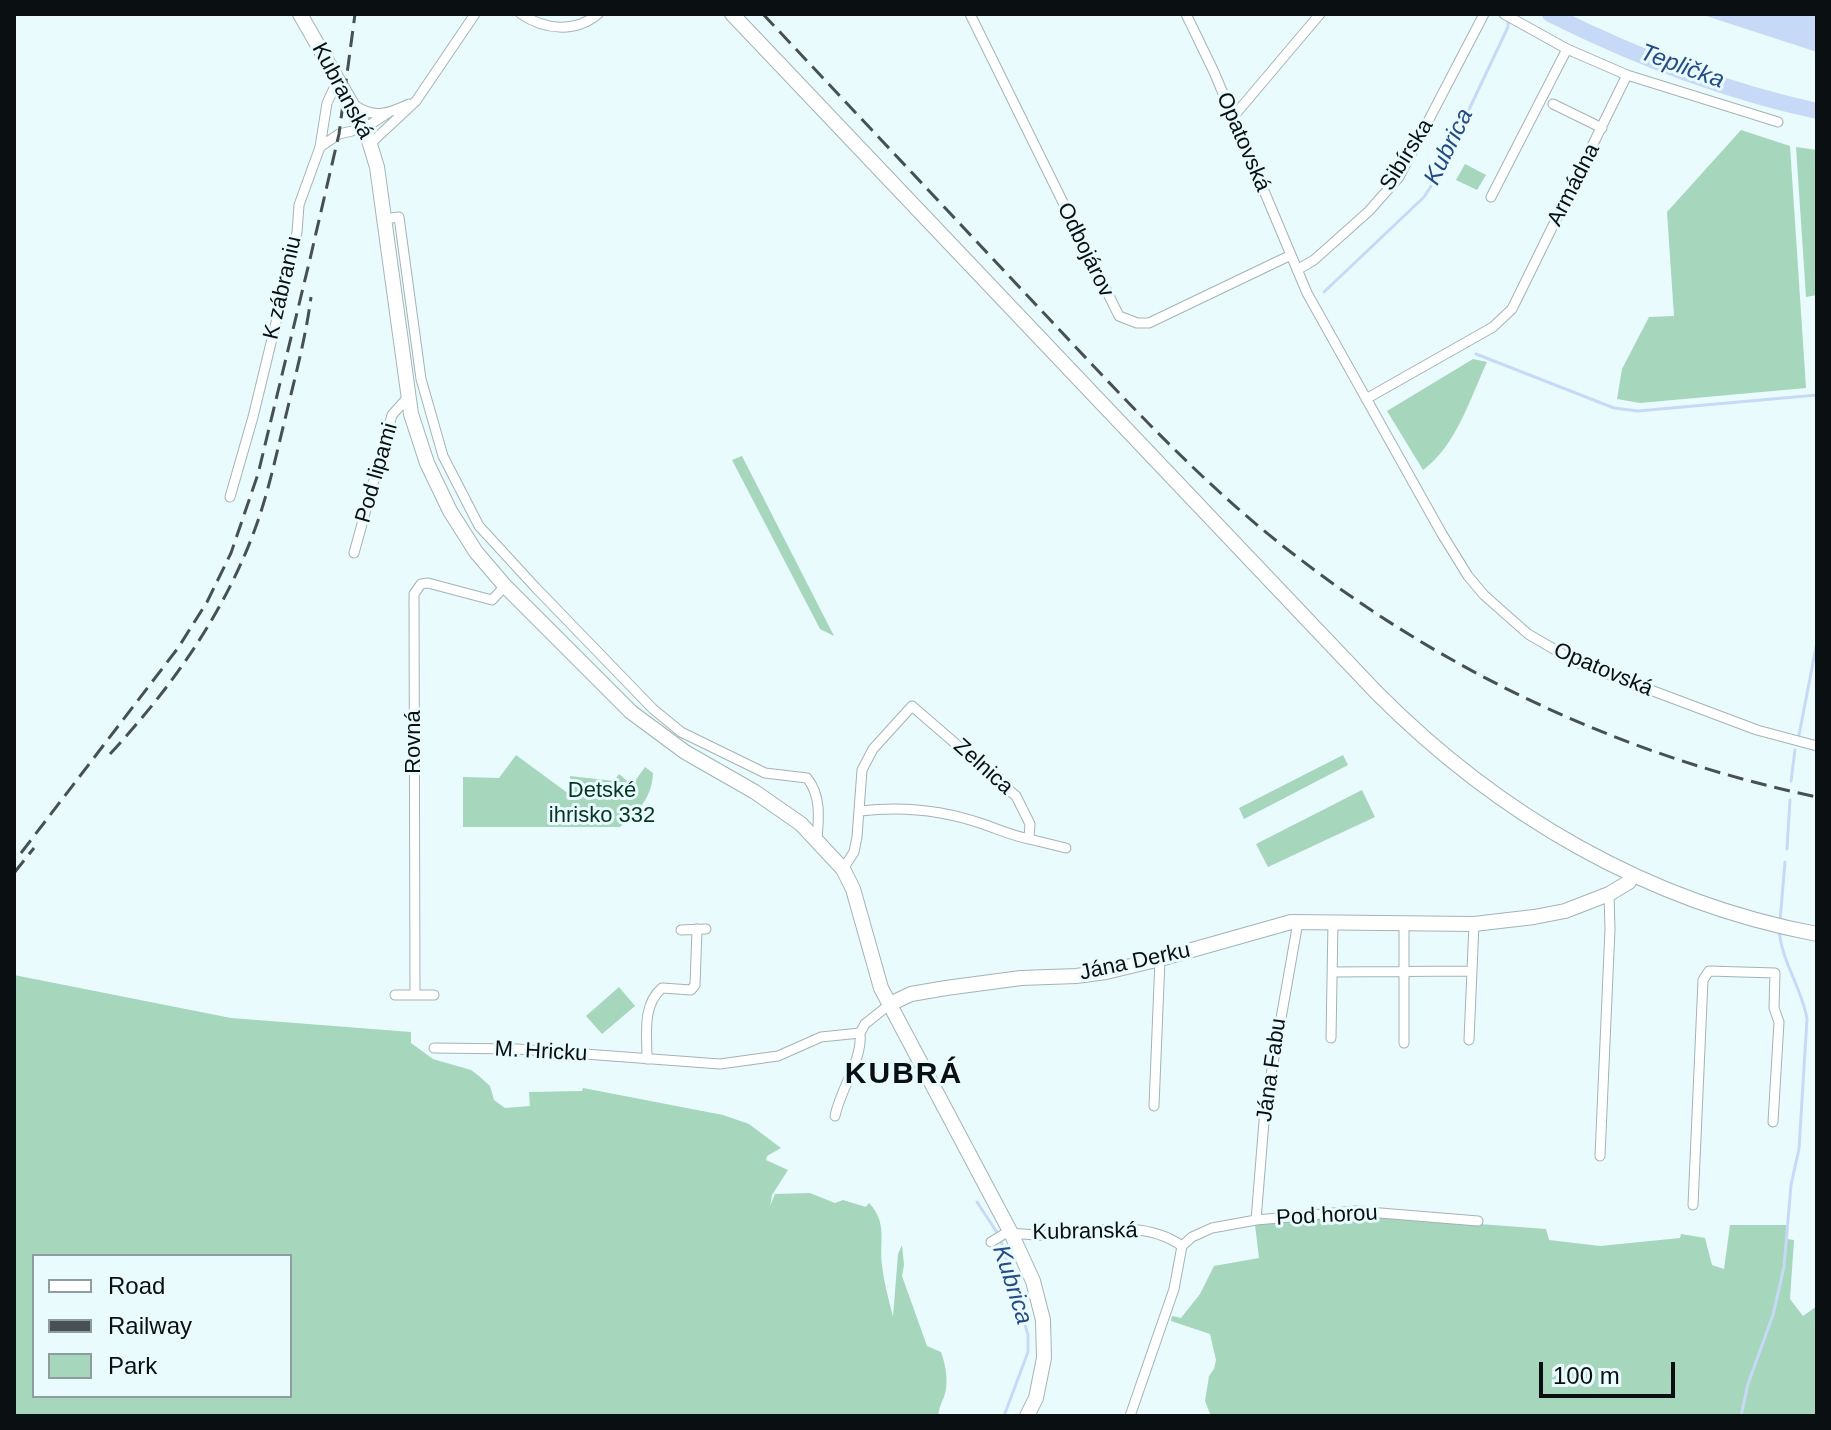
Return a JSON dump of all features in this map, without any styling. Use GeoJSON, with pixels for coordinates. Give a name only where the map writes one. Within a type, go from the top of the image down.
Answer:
{"type":"FeatureCollection","features":[{"type":"Feature","properties":{"kind":"street","name":"Kubranská"},"geometry":{"type":"LineString","coordinates":[[300,14],[371,143],[377,167],[406,389],[427,463],[465,536],[505,586],[578,662],[642,721],[674,745],[755,792],[801,824],[843,869],[857,901],[876,975],[1002,1235],[1146,1230],[1169,1237],[1182,1246]]}},
{"type":"Feature","properties":{"kind":"street"},"geometry":{"type":"LineString","coordinates":[[371,143],[416,101],[475,14]]}},
{"type":"Feature","properties":{"kind":"street"},"geometry":{"type":"LineString","coordinates":[[521,14],[536,23],[566,28],[579,25],[598,14]]}},
{"type":"Feature","properties":{"kind":"street"},"geometry":{"type":"LineString","coordinates":[[722,14],[751,36]]}},
{"type":"Feature","properties":{"kind":"street"},"geometry":{"type":"LineString","coordinates":[[732,14],[1413,729],[1460,769],[1521,813],[1632,875],[1709,905],[1817,934]]}},
{"type":"Feature","properties":{"kind":"street","name":"Odbojárov"},"geometry":{"type":"LineString","coordinates":[[970,14],[1119,316],[1137,323],[1149,323],[1291,255]]}},
{"type":"Feature","properties":{"kind":"street","name":"Opatovská"},"geometry":{"type":"LineString","coordinates":[[1186,14],[1311,300],[1468,576],[1496,608],[1562,656],[1744,726],[1817,746]]}},
{"type":"Feature","properties":{"kind":"street"},"geometry":{"type":"LineString","coordinates":[[1233,117],[1320,14]]}},
{"type":"Feature","properties":{"kind":"street"},"geometry":{"type":"LineString","coordinates":[[1504,14],[1567,49],[1627,75],[1778,122]]}},
{"type":"Feature","properties":{"kind":"street","name":"Sibírska"},"geometry":{"type":"LineString","coordinates":[[1297,270],[1314,260],[1369,211],[1399,177],[1479,16]]}},
{"type":"Feature","properties":{"kind":"street"},"geometry":{"type":"LineString","coordinates":[[1491,197],[1567,49]]}},
{"type":"Feature","properties":{"kind":"street","name":"Armádna"},"geometry":{"type":"LineString","coordinates":[[1366,399],[1493,327],[1512,309],[1627,75]]}},
{"type":"Feature","properties":{"kind":"street","name":"K zábraniu"},"geometry":{"type":"LineString","coordinates":[[230,497],[287,277],[297,232],[299,205],[320,147],[327,103],[337,82]]}},
{"type":"Feature","properties":{"kind":"street"},"geometry":{"type":"LineString","coordinates":[[348,99],[366,112],[388,113]]}},
{"type":"Feature","properties":{"kind":"street"},"geometry":{"type":"LineString","coordinates":[[320,147],[339,134],[365,128],[388,113],[416,101]]}},
{"type":"Feature","properties":{"kind":"street"},"geometry":{"type":"LineString","coordinates":[[1553,104],[1602,128]]}},
{"type":"Feature","properties":{"kind":"street"},"geometry":{"type":"LineString","coordinates":[[383,219],[399,217],[421,379],[443,456],[479,526],[592,647],[653,709],[681,732],[765,773],[802,776],[811,782],[818,805],[817,838]]}},
{"type":"Feature","properties":{"kind":"street"},"geometry":{"type":"LineString","coordinates":[[393,297],[410,295]]}},
{"type":"Feature","properties":{"kind":"street"},"geometry":{"type":"LineString","coordinates":[[406,389],[421,379]]}},
{"type":"Feature","properties":{"kind":"street","name":"Pod lipami"},"geometry":{"type":"LineString","coordinates":[[354,553],[392,415],[406,389]]}},
{"type":"Feature","properties":{"kind":"street"},"geometry":{"type":"LineString","coordinates":[[427,463],[443,456]]}},
{"type":"Feature","properties":{"kind":"street"},"geometry":{"type":"LineString","coordinates":[[465,536],[479,526]]}},
{"type":"Feature","properties":{"kind":"street","name":"Rovná"},"geometry":{"type":"LineString","coordinates":[[415,995],[414,594],[421,584],[428,583],[492,600],[505,586]]}},
{"type":"Feature","properties":{"kind":"street"},"geometry":{"type":"LineString","coordinates":[[521,602],[536,588]]}},
{"type":"Feature","properties":{"kind":"street"},"geometry":{"type":"LineString","coordinates":[[578,662],[592,647]]}},
{"type":"Feature","properties":{"kind":"street","name":"Zelnica"},"geometry":{"type":"LineString","coordinates":[[843,869],[854,852],[862,770],[873,749],[912,706],[1016,796],[1027,816],[1029,839],[958,817],[918,809],[891,807],[860,811]]}},
{"type":"Feature","properties":{"kind":"street"},"geometry":{"type":"LineString","coordinates":[[642,721],[653,709]]}},
{"type":"Feature","properties":{"kind":"street"},"geometry":{"type":"LineString","coordinates":[[709,766],[717,752]]}},
{"type":"Feature","properties":{"kind":"street"},"geometry":{"type":"LineString","coordinates":[[755,792],[765,773]]}},
{"type":"Feature","properties":{"kind":"street"},"geometry":{"type":"LineString","coordinates":[[1029,839],[1066,848]]}},
{"type":"Feature","properties":{"kind":"street","name":"Jána Derku"},"geometry":{"type":"LineString","coordinates":[[890,1004],[923,992],[1021,978],[1076,976],[1160,959],[1246,933],[1298,922],[1474,924],[1519,920],[1565,911],[1609,894],[1629,882],[1632,875]]}},
{"type":"Feature","properties":{"kind":"street"},"geometry":{"type":"LineString","coordinates":[[1600,1156],[1609,894]]}},
{"type":"Feature","properties":{"kind":"street","name":"Jána Fabu"},"geometry":{"type":"LineString","coordinates":[[1256,1220],[1265,1109],[1298,922]]}},
{"type":"Feature","properties":{"kind":"street"},"geometry":{"type":"LineString","coordinates":[[1331,1038],[1333,922]]}},
{"type":"Feature","properties":{"kind":"street"},"geometry":{"type":"LineString","coordinates":[[1404,924],[1404,1043]]}},
{"type":"Feature","properties":{"kind":"street"},"geometry":{"type":"LineString","coordinates":[[1469,1040],[1474,924]]}},
{"type":"Feature","properties":{"kind":"street"},"geometry":{"type":"LineString","coordinates":[[647,1059],[648,1006],[656,993],[662,988],[691,990],[695,985],[701,929],[681,930]]}},
{"type":"Feature","properties":{"kind":"street"},"geometry":{"type":"LineString","coordinates":[[1154,1106],[1160,959]]}},
{"type":"Feature","properties":{"kind":"street"},"geometry":{"type":"LineString","coordinates":[[1693,1205],[1704,1034],[1703,980],[1706,974],[1714,970],[1775,973],[1774,1008],[1779,1022],[1773,1122]]}},
{"type":"Feature","properties":{"kind":"street"},"geometry":{"type":"LineString","coordinates":[[1333,972],[1471,971]]}},
{"type":"Feature","properties":{"kind":"street"},"geometry":{"type":"LineString","coordinates":[[395,995],[434,995]]}},
{"type":"Feature","properties":{"kind":"street"},"geometry":{"type":"LineString","coordinates":[[835,1116],[855,1062],[860,1033],[865,1024],[890,1004]]}},
{"type":"Feature","properties":{"kind":"street","name":"M. Hricku"},"geometry":{"type":"LineString","coordinates":[[434,1048],[517,1049],[701,1064],[742,1063],[778,1056],[821,1037],[860,1033]]}},
{"type":"Feature","properties":{"kind":"street","name":"Pod horou"},"geometry":{"type":"LineString","coordinates":[[1182,1246],[1192,1237],[1212,1228],[1256,1220],[1356,1211],[1478,1221]]}},
{"type":"Feature","properties":{"kind":"street"},"geometry":{"type":"LineString","coordinates":[[1002,1235],[1033,1281],[1043,1320],[1044,1358],[1040,1384],[1027,1416]]}},
{"type":"Feature","properties":{"kind":"street"},"geometry":{"type":"LineString","coordinates":[[1130,1416],[1174,1289],[1182,1246]]}},
{"type":"Feature","properties":{"kind":"green space"},"geometry":{"type":"Polygon","coordinates":[[[1741,130],[1790,146],[1806,388],[1640,403],[1617,399],[1622,369],[1649,317],[1674,316],[1667,212],[1741,130]]]}},
{"type":"Feature","properties":{"kind":"green space"},"geometry":{"type":"Polygon","coordinates":[[[1796,147],[1817,150],[1817,295],[1806,297],[1796,147]]]}},
{"type":"Feature","properties":{"kind":"green space"},"geometry":{"type":"Polygon","coordinates":[[[1465,164],[1486,175],[1477,190],[1456,180],[1465,164]]]}},
{"type":"Feature","properties":{"kind":"green space"},"geometry":{"type":"Polygon","coordinates":[[[1473,359],[1487,362],[1468,406],[1445,448],[1423,470],[1387,411],[1473,359]]]}},
{"type":"Feature","properties":{"kind":"green space"},"geometry":{"type":"Polygon","coordinates":[[[742,456],[834,636],[820,629],[732,460],[742,456]]]}},
{"type":"Feature","properties":{"kind":"green space","name":"Detské ihrisko 332"},"geometry":{"type":"Polygon","coordinates":[[[516,755],[573,797],[570,776],[614,781],[619,774],[632,785],[645,767],[653,773],[652,782],[643,804],[620,827],[463,827],[463,777],[499,778],[516,755]]]}},
{"type":"Feature","properties":{"kind":"green space"},"geometry":{"type":"Polygon","coordinates":[[[1343,755],[1348,765],[1244,819],[1239,808],[1343,755]]]}},
{"type":"Feature","properties":{"kind":"green space"},"geometry":{"type":"Polygon","coordinates":[[[1362,790],[1375,817],[1268,867],[1256,844],[1362,790]]]}},
{"type":"Feature","properties":{"kind":"green space"},"geometry":{"type":"Polygon","coordinates":[[[14,975],[231,1018],[411,1032],[411,1043],[433,1059],[471,1070],[490,1086],[494,1100],[505,1108],[530,1106],[529,1092],[582,1091],[583,1088],[723,1115],[749,1124],[781,1148],[767,1156],[766,1160],[788,1170],[772,1195],[770,1206],[775,1194],[810,1193],[835,1203],[843,1200],[866,1207],[869,1203],[875,1210],[881,1225],[881,1257],[893,1317],[898,1254],[902,1245],[902,1276],[927,1346],[941,1352],[945,1369],[946,1392],[938,1416],[14,1416],[14,975]]]}},
{"type":"Feature","properties":{"kind":"green space"},"geometry":{"type":"Polygon","coordinates":[[[619,987],[635,1006],[602,1034],[586,1016],[619,987]]]}},
{"type":"Feature","properties":{"kind":"green space"},"geometry":{"type":"Polygon","coordinates":[[[1346,1214],[1546,1229],[1549,1240],[1600,1246],[1680,1238],[1681,1234],[1705,1238],[1712,1265],[1724,1269],[1730,1225],[1788,1225],[1787,1239],[1794,1240],[1790,1299],[1803,1316],[1817,1306],[1817,1416],[1211,1416],[1205,1401],[1209,1376],[1216,1360],[1210,1334],[1171,1321],[1172,1316],[1181,1318],[1200,1294],[1214,1266],[1259,1258],[1255,1225],[1346,1214]]]}},
{"type":"Feature","properties":{"kind":"water"},"geometry":{"type":"Polygon","coordinates":[[[1700,14],[1817,14],[1817,52],[1700,14]]]}},
{"type":"Feature","properties":{"kind":"waterway","name":"Teplička"},"geometry":{"type":"LineString","coordinates":[[1550,14],[1680,71],[1817,111]]}},
{"type":"Feature","properties":{"kind":"waterway","name":"Kubrica"},"geometry":{"type":"LineString","coordinates":[[1324,292],[1424,197],[1437,177],[1508,27],[1508,19]]}},
{"type":"Feature","properties":{"kind":"waterway"},"geometry":{"type":"LineString","coordinates":[[1476,354],[1614,408],[1638,411],[1817,395]]}},
{"type":"Feature","properties":{"kind":"waterway"},"geometry":{"type":"LineString","coordinates":[[1799,735],[1817,642]]}},
{"type":"Feature","properties":{"kind":"waterway"},"geometry":{"type":"LineString","coordinates":[[1791,781],[1795,750]]}},
{"type":"Feature","properties":{"kind":"waterway"},"geometry":{"type":"LineString","coordinates":[[1787,849],[1790,800]]}},
{"type":"Feature","properties":{"kind":"waterway"},"geometry":{"type":"LineString","coordinates":[[1780,921],[1785,862]]}},
{"type":"Feature","properties":{"kind":"waterway"},"geometry":{"type":"LineString","coordinates":[[1741,1416],[1748,1384],[1773,1315],[1784,1267],[1791,1185],[1799,1149],[1807,1019],[1779,929]]}},
{"type":"Feature","properties":{"kind":"waterway","name":"Kubrica"},"geometry":{"type":"LineString","coordinates":[[977,1202],[998,1234]]}},
{"type":"Feature","properties":{"kind":"waterway","name":"Kubrica"},"geometry":{"type":"LineString","coordinates":[[1001,1241],[1028,1335],[1028,1352],[1004,1416]]}},
{"type":"Feature","properties":{"kind":"railway"},"geometry":{"type":"LineString","coordinates":[[21,853],[178,648],[207,602],[231,553],[258,474],[339,134],[355,14]]}},
{"type":"Feature","properties":{"kind":"railway"},"geometry":{"type":"LineString","coordinates":[[763,14],[1163,438],[1227,499],[1296,556],[1415,638],[1543,706],[1609,735],[1677,759],[1817,797]]}},
{"type":"Feature","properties":{"kind":"railway"},"geometry":{"type":"LineString","coordinates":[[110,754],[154,703],[194,649],[242,560],[260,515],[272,471],[311,297]]}},
{"type":"Feature","properties":{"kind":"railway"},"geometry":{"type":"LineString","coordinates":[[14,873],[34,848]]}},
{"type":"Feature","properties":{"kind":"district","name":"KUBRÁ"},"geometry":{"type":"Point","coordinates":[904,1075]}}]}
